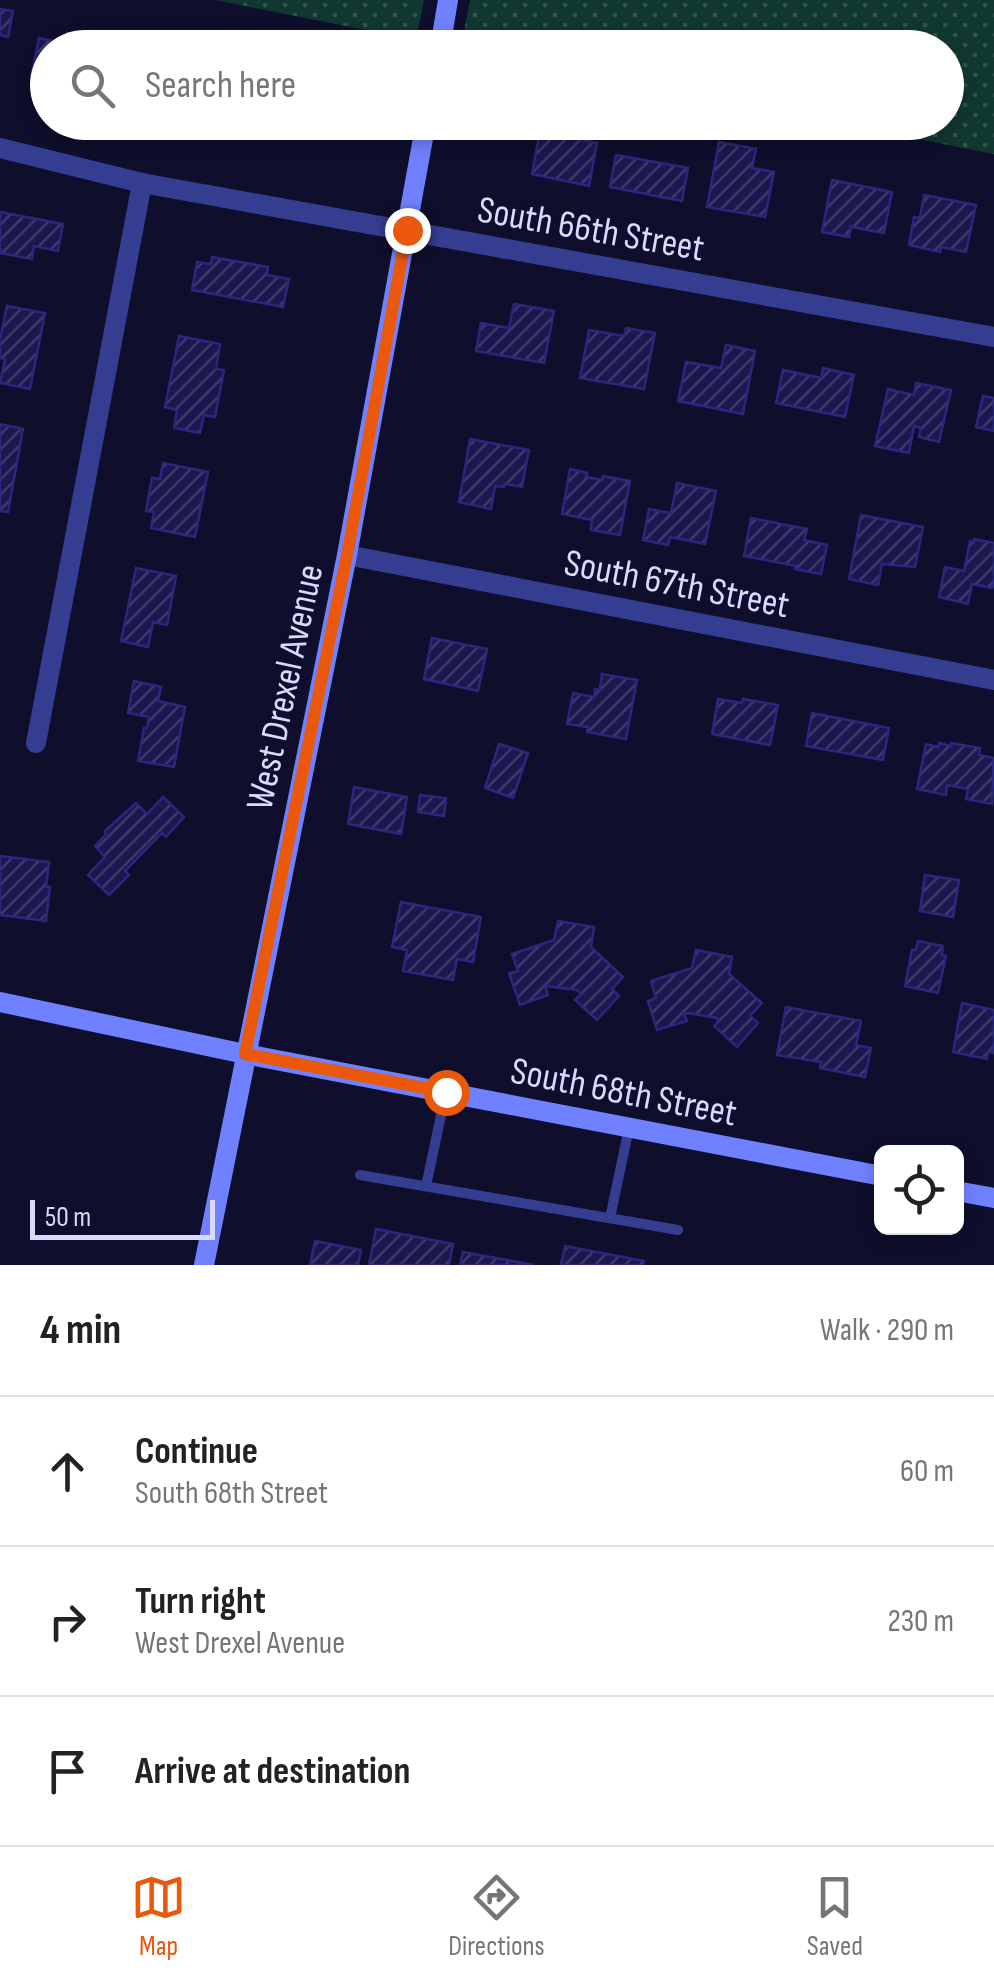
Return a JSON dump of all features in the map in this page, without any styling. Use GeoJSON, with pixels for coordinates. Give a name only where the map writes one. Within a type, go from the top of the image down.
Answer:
{"type":"FeatureCollection","features":[{"type":"Feature","properties":{"kind":"street"},"geometry":{"type":"LineString","coordinates":[[443,30],[448,0]]}},
{"type":"Feature","properties":{"kind":"street","name":"West Drexel Avenue"},"geometry":{"type":"LineString","coordinates":[[204,1265],[347,555],[423,140]]}},
{"type":"Feature","properties":{"kind":"street","name":"South 66th Street"},"geometry":{"type":"LineString","coordinates":[[0,148],[142,183],[994,336]]}},
{"type":"Feature","properties":{"kind":"street"},"geometry":{"type":"LineString","coordinates":[[36,742],[142,183]]}},
{"type":"Feature","properties":{"kind":"street","name":"South 67th Street"},"geometry":{"type":"LineString","coordinates":[[347,555],[994,680]]}},
{"type":"Feature","properties":{"kind":"street","name":"South 68th Street"},"geometry":{"type":"LineString","coordinates":[[0,1002],[245,1054],[874,1174]]}},
{"type":"Feature","properties":{"kind":"street"},"geometry":{"type":"LineString","coordinates":[[964,1192],[994,1198]]}},
{"type":"Feature","properties":{"kind":"lane"},"geometry":{"type":"LineString","coordinates":[[426,1186],[446,1092]]}},
{"type":"Feature","properties":{"kind":"lane"},"geometry":{"type":"LineString","coordinates":[[610,1218],[629,1128]]}},
{"type":"Feature","properties":{"kind":"lane"},"geometry":{"type":"LineString","coordinates":[[360,1175],[678,1230]]}},
{"type":"Feature","properties":{"kind":"green space"},"geometry":{"type":"Polygon","coordinates":[[[215,0],[424,0],[418,30],[366,30],[215,0]]]}},
{"type":"Feature","properties":{"kind":"green space"},"geometry":{"type":"Polygon","coordinates":[[[470,0],[994,0],[994,154],[923,140],[964,140],[964,30],[464,30],[470,0]]]}},
{"type":"Feature","properties":{"kind":"building"},"geometry":{"type":"Polygon","coordinates":[[[0,9],[13,11],[8,37],[0,35],[0,9]]]}},
{"type":"Feature","properties":{"kind":"building"},"geometry":{"type":"Polygon","coordinates":[[[538,140],[597,143],[589,186],[532,174],[538,140]]]}},
{"type":"Feature","properties":{"kind":"building"},"geometry":{"type":"Polygon","coordinates":[[[719,142],[756,149],[752,168],[774,172],[765,217],[707,207],[719,142]]]}},
{"type":"Feature","properties":{"kind":"building"},"geometry":{"type":"Polygon","coordinates":[[[616,155],[688,168],[682,201],[610,187],[616,155]]]}},
{"type":"Feature","properties":{"kind":"building"},"geometry":{"type":"Polygon","coordinates":[[[832,180],[892,192],[884,233],[851,227],[849,237],[822,232],[832,180]]]}},
{"type":"Feature","properties":{"kind":"building"},"geometry":{"type":"Polygon","coordinates":[[[924,195],[976,205],[966,252],[941,247],[940,252],[909,245],[914,217],[920,218],[924,195]]]}},
{"type":"Feature","properties":{"kind":"building"},"geometry":{"type":"Polygon","coordinates":[[[0,212],[63,224],[58,251],[34,246],[32,259],[0,253],[0,212]]]}},
{"type":"Feature","properties":{"kind":"building"},"geometry":{"type":"Polygon","coordinates":[[[212,257],[268,267],[267,275],[289,279],[283,307],[192,290],[197,262],[211,264],[212,257]]]}},
{"type":"Feature","properties":{"kind":"building"},"geometry":{"type":"Polygon","coordinates":[[[514,304],[554,311],[544,363],[476,351],[481,323],[509,328],[514,304]]]}},
{"type":"Feature","properties":{"kind":"building"},"geometry":{"type":"Polygon","coordinates":[[[7,306],[45,313],[30,389],[0,383],[5,359],[0,358],[0,339],[7,306]]]}},
{"type":"Feature","properties":{"kind":"building"},"geometry":{"type":"Polygon","coordinates":[[[626,328],[655,333],[644,389],[580,378],[589,330],[624,336],[626,328]]]}},
{"type":"Feature","properties":{"kind":"building"},"geometry":{"type":"Polygon","coordinates":[[[179,336],[220,344],[216,369],[224,370],[215,417],[204,415],[200,433],[174,428],[177,410],[165,407],[179,336]]]}},
{"type":"Feature","properties":{"kind":"building"},"geometry":{"type":"Polygon","coordinates":[[[726,345],[755,351],[743,414],[678,401],[686,362],[721,368],[726,345]]]}},
{"type":"Feature","properties":{"kind":"building"},"geometry":{"type":"Polygon","coordinates":[[[823,368],[854,375],[845,417],[776,403],[783,370],[821,378],[823,368]]]}},
{"type":"Feature","properties":{"kind":"building"},"geometry":{"type":"Polygon","coordinates":[[[916,383],[951,390],[939,442],[919,437],[921,428],[914,426],[909,453],[875,446],[888,389],[914,395],[916,383]]]}},
{"type":"Feature","properties":{"kind":"building"},"geometry":{"type":"Polygon","coordinates":[[[983,396],[994,398],[994,431],[976,427],[983,396]]]}},
{"type":"Feature","properties":{"kind":"building"},"geometry":{"type":"Polygon","coordinates":[[[0,424],[23,429],[8,512],[0,511],[0,424]]]}},
{"type":"Feature","properties":{"kind":"building"},"geometry":{"type":"Polygon","coordinates":[[[470,439],[529,450],[522,487],[495,486],[491,509],[459,502],[470,439]]]}},
{"type":"Feature","properties":{"kind":"building"},"geometry":{"type":"Polygon","coordinates":[[[163,463],[208,472],[195,537],[151,528],[154,512],[146,511],[152,478],[160,479],[163,463]]]}},
{"type":"Feature","properties":{"kind":"building"},"geometry":{"type":"Polygon","coordinates":[[[570,469],[587,473],[586,477],[630,481],[620,535],[591,530],[592,520],[562,514],[570,469]]]}},
{"type":"Feature","properties":{"kind":"building"},"geometry":{"type":"Polygon","coordinates":[[[677,483],[716,491],[705,544],[670,537],[668,545],[643,540],[649,509],[671,513],[677,483]]]}},
{"type":"Feature","properties":{"kind":"building"},"geometry":{"type":"Polygon","coordinates":[[[861,515],[923,527],[915,567],[882,564],[878,585],[849,579],[861,515]]]}},
{"type":"Feature","properties":{"kind":"building"},"geometry":{"type":"Polygon","coordinates":[[[751,518],[807,529],[804,540],[827,545],[821,574],[744,556],[751,518]]]}},
{"type":"Feature","properties":{"kind":"building"},"geometry":{"type":"Polygon","coordinates":[[[970,541],[994,543],[992,588],[972,584],[968,604],[939,597],[945,567],[964,571],[970,541]]]}},
{"type":"Feature","properties":{"kind":"building"},"geometry":{"type":"Polygon","coordinates":[[[136,568],[176,576],[167,625],[153,622],[148,647],[121,641],[136,568]]]}},
{"type":"Feature","properties":{"kind":"building"},"geometry":{"type":"Polygon","coordinates":[[[432,638],[487,649],[478,691],[424,679],[432,638]]]}},
{"type":"Feature","properties":{"kind":"building"},"geometry":{"type":"Polygon","coordinates":[[[602,674],[637,680],[626,739],[567,724],[573,693],[594,697],[595,689],[600,690],[602,674]]]}},
{"type":"Feature","properties":{"kind":"building"},"geometry":{"type":"Polygon","coordinates":[[[134,681],[161,687],[158,701],[185,707],[174,767],[138,761],[149,717],[128,713],[134,681]]]}},
{"type":"Feature","properties":{"kind":"building"},"geometry":{"type":"Polygon","coordinates":[[[718,699],[778,705],[770,745],[712,734],[718,699]]]}},
{"type":"Feature","properties":{"kind":"building"},"geometry":{"type":"Polygon","coordinates":[[[812,713],[889,728],[883,760],[806,746],[812,713]]]}},
{"type":"Feature","properties":{"kind":"building"},"geometry":{"type":"Polygon","coordinates":[[[939,743],[980,748],[979,755],[994,758],[992,804],[966,799],[968,789],[947,785],[946,795],[917,789],[926,744],[938,747],[939,743]]]}},
{"type":"Feature","properties":{"kind":"building"},"geometry":{"type":"Polygon","coordinates":[[[499,744],[528,753],[513,798],[485,788],[499,744]]]}},
{"type":"Feature","properties":{"kind":"building"},"geometry":{"type":"Polygon","coordinates":[[[354,787],[407,797],[401,834],[348,824],[354,787]]]}},
{"type":"Feature","properties":{"kind":"building"},"geometry":{"type":"Polygon","coordinates":[[[420,795],[446,798],[444,816],[418,812],[420,795]]]}},
{"type":"Feature","properties":{"kind":"building"},"geometry":{"type":"Polygon","coordinates":[[[163,797],[184,817],[166,837],[162,833],[125,871],[129,875],[109,895],[88,875],[105,857],[95,846],[105,831],[136,803],[147,814],[163,797]]]}},
{"type":"Feature","properties":{"kind":"building"},"geometry":{"type":"Polygon","coordinates":[[[0,856],[49,862],[46,921],[0,915],[0,856]]]}},
{"type":"Feature","properties":{"kind":"building"},"geometry":{"type":"Polygon","coordinates":[[[925,875],[959,880],[953,917],[920,911],[925,875]]]}},
{"type":"Feature","properties":{"kind":"building"},"geometry":{"type":"Polygon","coordinates":[[[401,902],[481,917],[473,962],[457,959],[453,980],[403,971],[407,950],[392,947],[401,902]]]}},
{"type":"Feature","properties":{"kind":"building"},"geometry":{"type":"Polygon","coordinates":[[[558,921],[594,927],[591,947],[623,977],[612,989],[619,996],[597,1020],[575,1000],[581,994],[577,990],[545,986],[548,995],[520,1005],[509,973],[518,971],[512,954],[554,940],[558,921]]]}},
{"type":"Feature","properties":{"kind":"building"},"geometry":{"type":"Polygon","coordinates":[[[918,941],[943,946],[942,955],[946,956],[938,993],[905,986],[912,950],[916,950],[918,941]]]}},
{"type":"Feature","properties":{"kind":"building"},"geometry":{"type":"Polygon","coordinates":[[[696,950],[732,957],[729,974],[762,1003],[750,1016],[758,1023],[737,1047],[714,1026],[719,1021],[716,1018],[688,1013],[684,1014],[687,1021],[657,1030],[648,1001],[656,998],[651,981],[692,968],[696,950]]]}},
{"type":"Feature","properties":{"kind":"building"},"geometry":{"type":"Polygon","coordinates":[[[962,1003],[994,1010],[994,1053],[988,1052],[987,1059],[953,1052],[962,1003]]]}},
{"type":"Feature","properties":{"kind":"building"},"geometry":{"type":"Polygon","coordinates":[[[786,1007],[861,1021],[856,1045],[871,1048],[865,1077],[820,1068],[821,1062],[777,1055],[786,1007]]]}},
{"type":"Feature","properties":{"kind":"building"},"geometry":{"type":"Polygon","coordinates":[[[376,1229],[453,1244],[449,1265],[369,1265],[376,1229]]]}},
{"type":"Feature","properties":{"kind":"building"},"geometry":{"type":"Polygon","coordinates":[[[315,1241],[361,1250],[358,1265],[310,1265],[315,1241]]]}},
{"type":"Feature","properties":{"kind":"building"},"geometry":{"type":"Polygon","coordinates":[[[565,1246],[644,1261],[643,1265],[561,1265],[565,1246]]]}},
{"type":"Feature","properties":{"kind":"building"},"geometry":{"type":"Polygon","coordinates":[[[463,1252],[534,1265],[460,1265],[463,1252]]]}},
{"type":"Feature","properties":{"kind":"route"},"geometry":{"type":"LineString","coordinates":[[407,230],[347,555],[245,1054],[446,1092]]}}]}
